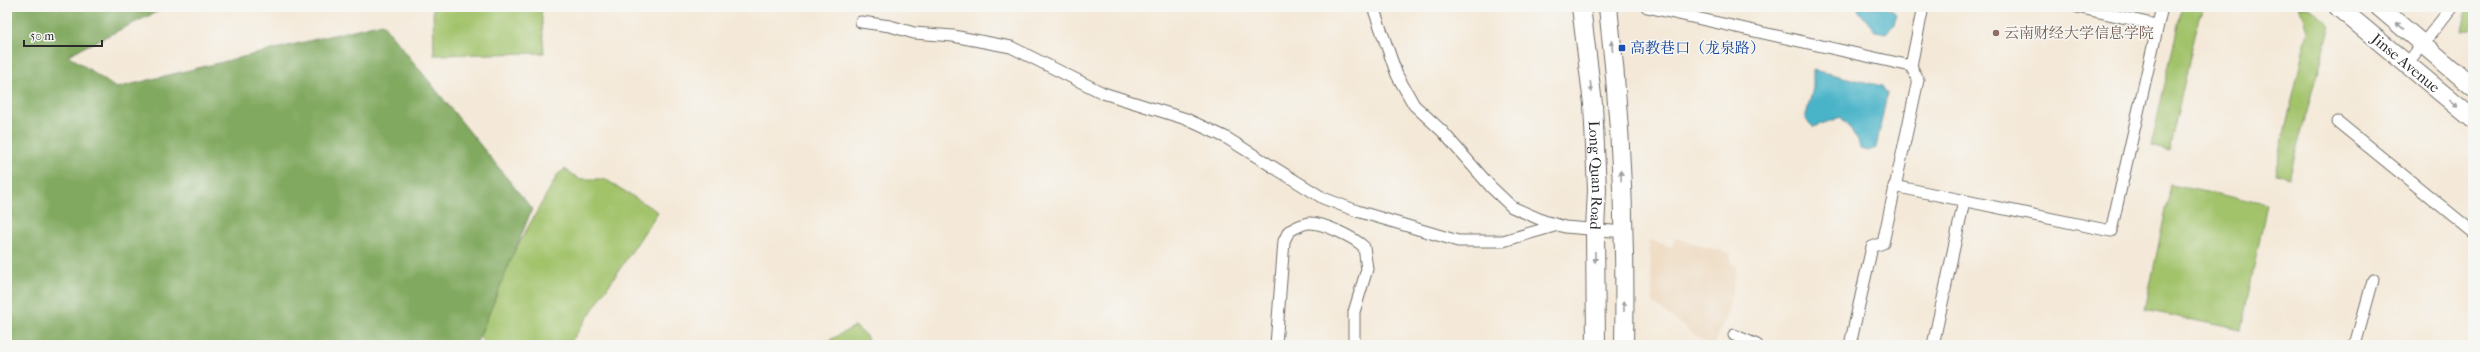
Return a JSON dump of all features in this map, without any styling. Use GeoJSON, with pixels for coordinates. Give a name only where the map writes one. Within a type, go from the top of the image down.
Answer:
{"type":"FeatureCollection","features":[{"type":"Feature","properties":{"kind":"main road","name":"Long Quan Road"},"geometry":{"type":"LineString","coordinates":[[1582,7],[1594,104],[1597,190],[1595,229],[1596,345]]}},
{"type":"Feature","properties":{"kind":"main road","name":"Long Quan Road"},"geometry":{"type":"LineString","coordinates":[[1610,7],[1618,99],[1624,232],[1624,345]]}},
{"type":"Feature","properties":{"kind":"main road","name":"Jinse Avenue"},"geometry":{"type":"LineString","coordinates":[[2338,7],[2406,65],[2473,119]]}},
{"type":"Feature","properties":{"kind":"main road","name":"Jinse Avenue"},"geometry":{"type":"LineString","coordinates":[[2379,7],[2422,46],[2473,87]]}},
{"type":"Feature","properties":{"kind":"street"},"geometry":{"type":"LineString","coordinates":[[1373,7],[1397,75],[1414,105],[1442,131],[1491,187],[1512,207],[1558,225],[1624,232]]}},
{"type":"Feature","properties":{"kind":"street"},"geometry":{"type":"LineString","coordinates":[[1646,7],[1910,66]]}},
{"type":"Feature","properties":{"kind":"street"},"geometry":{"type":"LineString","coordinates":[[1850,345],[1872,247],[1883,243],[1894,186],[1918,80],[1910,66],[1923,7]]}},
{"type":"Feature","properties":{"kind":"street"},"geometry":{"type":"LineString","coordinates":[[2077,7],[2157,25]]}},
{"type":"Feature","properties":{"kind":"street"},"geometry":{"type":"LineString","coordinates":[[1894,186],[2111,232],[2162,7]]}},
{"type":"Feature","properties":{"kind":"street"},"geometry":{"type":"LineString","coordinates":[[2406,65],[2452,7]]}},
{"type":"Feature","properties":{"kind":"street"},"geometry":{"type":"LineString","coordinates":[[861,22],[890,26],[914,33],[953,36],[1011,47],[1103,93],[1186,119],[1225,137],[1323,198],[1357,211],[1458,241],[1503,241],[1558,225]]}},
{"type":"Feature","properties":{"kind":"street"},"geometry":{"type":"LineString","coordinates":[[2338,122],[2473,232]]}},
{"type":"Feature","properties":{"kind":"street"},"geometry":{"type":"LineString","coordinates":[[1933,345],[1964,201]]}},
{"type":"Feature","properties":{"kind":"street"},"geometry":{"type":"LineString","coordinates":[[1276,345],[1284,241],[1289,231],[1309,223],[1321,225],[1358,241],[1364,247],[1366,269],[1354,312],[1354,345]]}},
{"type":"Feature","properties":{"kind":"street"},"geometry":{"type":"LineString","coordinates":[[2355,345],[2373,280]]}},
{"type":"Feature","properties":{"kind":"street"},"geometry":{"type":"LineString","coordinates":[[1734,335],[1758,345]]}},
{"type":"Feature","properties":{"kind":"shaded area"},"geometry":{"type":"Polygon","coordinates":[[[1675,238],[1731,254],[1731,263],[1737,266],[1727,315],[1713,345],[1708,345],[1653,303],[1649,240],[1672,247],[1675,238]]]}},
{"type":"Feature","properties":{"kind":"green space"},"geometry":{"type":"Polygon","coordinates":[[[7,7],[167,7],[68,55],[116,88],[382,23],[532,209],[476,345],[7,345],[7,7]]]}},
{"type":"Feature","properties":{"kind":"green space"},"geometry":{"type":"Polygon","coordinates":[[[433,7],[541,7],[544,53],[434,55],[433,7]]]}},
{"type":"Feature","properties":{"kind":"green space"},"geometry":{"type":"Polygon","coordinates":[[[2182,7],[2206,7],[2199,17],[2169,151],[2151,146],[2182,7]]]}},
{"type":"Feature","properties":{"kind":"green space"},"geometry":{"type":"Polygon","coordinates":[[[2298,7],[2309,7],[2330,25],[2289,178],[2275,174],[2308,30],[2303,15],[2298,7]]]}},
{"type":"Feature","properties":{"kind":"green space"},"geometry":{"type":"Polygon","coordinates":[[[2467,7],[2473,7],[2473,29],[2462,31],[2467,7]]]}},
{"type":"Feature","properties":{"kind":"green space"},"geometry":{"type":"Polygon","coordinates":[[[565,169],[579,179],[605,179],[658,212],[569,345],[486,345],[478,335],[478,316],[558,174],[565,169]]]}},
{"type":"Feature","properties":{"kind":"green space"},"geometry":{"type":"Polygon","coordinates":[[[2171,185],[2267,204],[2241,330],[2145,310],[2171,185]]]}},
{"type":"Feature","properties":{"kind":"green space"},"geometry":{"type":"Polygon","coordinates":[[[855,326],[866,336],[870,345],[821,345],[855,326]]]}},
{"type":"Feature","properties":{"kind":"water"},"geometry":{"type":"Polygon","coordinates":[[[1859,7],[1879,7],[1893,11],[1897,14],[1894,25],[1886,33],[1875,31],[1858,10],[1859,7]]]}},
{"type":"Feature","properties":{"kind":"water"},"geometry":{"type":"Polygon","coordinates":[[[1813,70],[1882,86],[1887,94],[1876,148],[1868,151],[1860,149],[1858,140],[1841,117],[1813,127],[1805,119],[1813,88],[1813,70]]]}},
{"type":"Feature","properties":{"kind":"place","name":"云南财经大学信息学院"},"geometry":{"type":"Point","coordinates":[1996,33]}},
{"type":"Feature","properties":{"kind":"place","name":"高教巷口（龙泉路）"},"geometry":{"type":"Point","coordinates":[1622,48]}}]}
